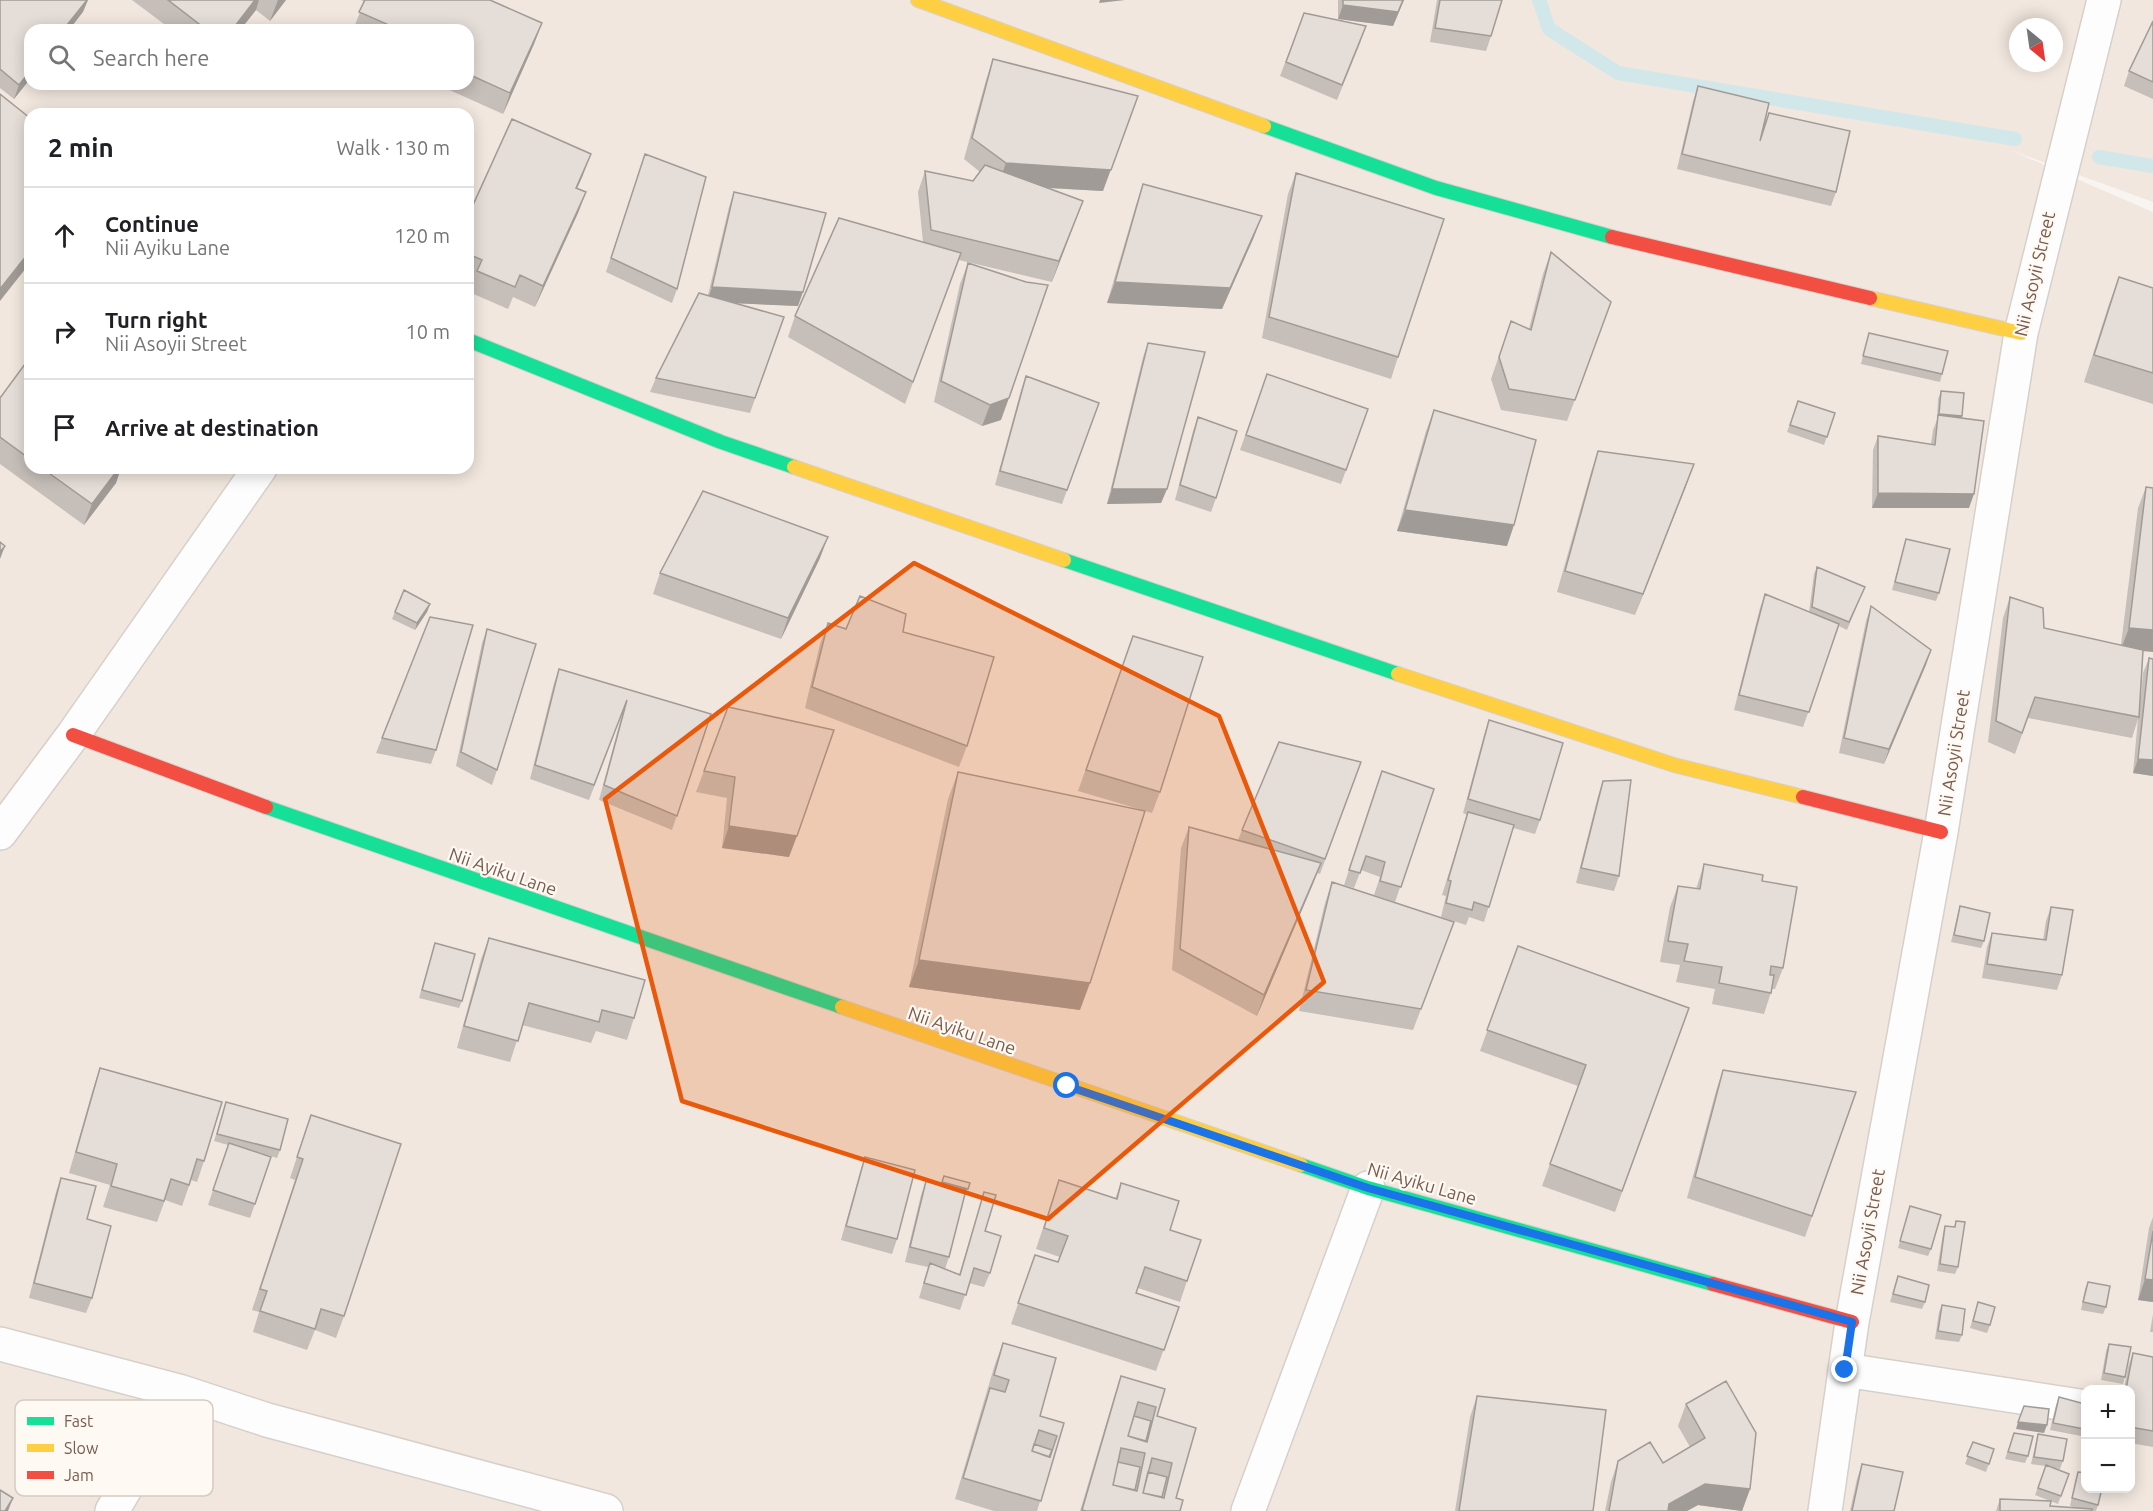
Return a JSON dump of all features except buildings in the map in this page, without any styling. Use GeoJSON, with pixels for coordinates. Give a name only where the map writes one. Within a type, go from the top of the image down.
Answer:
{"type":"FeatureCollection","features":[{"type":"Feature","properties":{"kind":"street"},"geometry":{"type":"LineString","coordinates":[[918,0],[1436,188],[1614,238],[2020,333]]}},
{"type":"Feature","properties":{"kind":"street","name":"Nii Asoyii Street"},"geometry":{"type":"LineString","coordinates":[[1825,1511],[1852,1322],[1941,831],[2020,333],[2104,0]]}},
{"type":"Feature","properties":{"kind":"street"},"geometry":{"type":"LineString","coordinates":[[474,342],[721,442],[1326,650],[1674,765],[1941,831]]}},
{"type":"Feature","properties":{"kind":"street"},"geometry":{"type":"LineString","coordinates":[[0,833],[73,735],[256,474]]}},
{"type":"Feature","properties":{"kind":"street","name":"Nii Ayiku Lane"},"geometry":{"type":"LineString","coordinates":[[73,735],[159,769],[416,861],[1368,1188],[1852,1322]]}},
{"type":"Feature","properties":{"kind":"street"},"geometry":{"type":"LineString","coordinates":[[1248,1511],[1368,1188]]}},
{"type":"Feature","properties":{"kind":"street"},"geometry":{"type":"LineString","coordinates":[[0,1344],[206,1400]]}},
{"type":"Feature","properties":{"kind":"street"},"geometry":{"type":"LineString","coordinates":[[1845,1370],[2081,1406]]}},
{"type":"Feature","properties":{"kind":"street"},"geometry":{"type":"LineString","coordinates":[[177,1400],[182,1392]]}},
{"type":"Feature","properties":{"kind":"street"},"geometry":{"type":"LineString","coordinates":[[213,1402],[267,1420],[606,1511]]}},
{"type":"Feature","properties":{"kind":"street"},"geometry":{"type":"LineString","coordinates":[[112,1511],[121,1496]]}},
{"type":"Feature","properties":{"kind":"highlighted area"},"geometry":{"type":"Polygon","coordinates":[[[914,563],[1219,716],[1324,982],[1048,1219],[682,1101],[605,799],[914,563]]]}},
{"type":"Feature","properties":{"kind":"shaded area"},"geometry":{"type":"Polygon","coordinates":[[[7,0],[2153,0],[2153,202],[2010,150],[2153,212],[2153,1511],[0,1511],[0,9],[7,0]]]}},
{"type":"Feature","properties":{"kind":"waterway"},"geometry":{"type":"LineString","coordinates":[[1539,0],[1549,29],[1618,73],[2015,139]]}},
{"type":"Feature","properties":{"kind":"waterway"},"geometry":{"type":"LineString","coordinates":[[2099,157],[2153,166]]}},
{"type":"Feature","properties":{"kind":"traffic: fast"},"geometry":{"type":"LineString","coordinates":[[1264,126],[1436,188],[1612,237]]}},
{"type":"Feature","properties":{"kind":"traffic: fast"},"geometry":{"type":"LineString","coordinates":[[474,342],[721,442],[794,467]]}},
{"type":"Feature","properties":{"kind":"traffic: fast"},"geometry":{"type":"LineString","coordinates":[[1064,560],[1398,674]]}},
{"type":"Feature","properties":{"kind":"traffic: fast"},"geometry":{"type":"LineString","coordinates":[[266,807],[842,1007]]}},
{"type":"Feature","properties":{"kind":"traffic: fast"},"geometry":{"type":"LineString","coordinates":[[1301,1165],[1368,1188],[1713,1284]]}},
{"type":"Feature","properties":{"kind":"traffic: slow"},"geometry":{"type":"LineString","coordinates":[[918,0],[1264,126]]}},
{"type":"Feature","properties":{"kind":"traffic: slow"},"geometry":{"type":"LineString","coordinates":[[1870,298],[2021,333]]}},
{"type":"Feature","properties":{"kind":"traffic: slow"},"geometry":{"type":"LineString","coordinates":[[794,467],[1064,560]]}},
{"type":"Feature","properties":{"kind":"traffic: slow"},"geometry":{"type":"LineString","coordinates":[[1398,674],[1674,765],[1803,797]]}},
{"type":"Feature","properties":{"kind":"traffic: slow"},"geometry":{"type":"LineString","coordinates":[[842,1007],[1301,1165]]}},
{"type":"Feature","properties":{"kind":"traffic: jam"},"geometry":{"type":"LineString","coordinates":[[1612,237],[1870,298]]}},
{"type":"Feature","properties":{"kind":"traffic: jam"},"geometry":{"type":"LineString","coordinates":[[73,735],[266,807]]}},
{"type":"Feature","properties":{"kind":"traffic: jam"},"geometry":{"type":"LineString","coordinates":[[1803,797],[1941,832]]}},
{"type":"Feature","properties":{"kind":"traffic: jam"},"geometry":{"type":"LineString","coordinates":[[1713,1284],[1852,1322]]}},
{"type":"Feature","properties":{"kind":"route"},"geometry":{"type":"LineString","coordinates":[[1067,1086],[1368,1188],[1852,1322],[1845,1370]]}}]}
